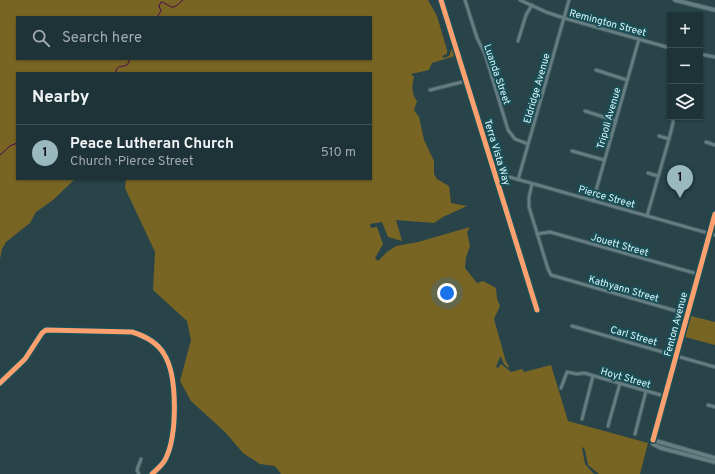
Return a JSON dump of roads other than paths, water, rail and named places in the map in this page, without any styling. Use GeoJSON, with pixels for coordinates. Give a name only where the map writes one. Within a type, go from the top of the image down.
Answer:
{"type":"FeatureCollection","features":[{"type":"Feature","properties":{"kind":"street","name":"Terra Vista Way"},"geometry":{"type":"LineString","coordinates":[[441,0],[537,310]]}},
{"type":"Feature","properties":{"kind":"street","name":"Luanda Street"},"geometry":{"type":"LineString","coordinates":[[465,0],[477,38],[485,54],[508,130],[515,139],[528,144]]}},
{"type":"Feature","properties":{"kind":"street","name":"Remington Street"},"geometry":{"type":"LineString","coordinates":[[520,0],[532,4],[546,12],[564,18],[667,47]]}},
{"type":"Feature","properties":{"kind":"street","name":"Eldridge Avenue"},"geometry":{"type":"LineString","coordinates":[[518,180],[569,0]]}},
{"type":"Feature","properties":{"kind":"street"},"geometry":{"type":"LineString","coordinates":[[675,0],[715,10]]}},
{"type":"Feature","properties":{"kind":"street"},"geometry":{"type":"LineString","coordinates":[[518,41],[526,16],[532,4]]}},
{"type":"Feature","properties":{"kind":"street","name":"Tripoli Avenue"},"geometry":{"type":"LineString","coordinates":[[593,201],[639,39]]}},
{"type":"Feature","properties":{"kind":"street"},"geometry":{"type":"LineString","coordinates":[[703,55],[715,58]]}},
{"type":"Feature","properties":{"kind":"street"},"geometry":{"type":"LineString","coordinates":[[596,70],[627,80]]}},
{"type":"Feature","properties":{"kind":"street"},"geometry":{"type":"LineString","coordinates":[[430,90],[466,81]]}},
{"type":"Feature","properties":{"kind":"street"},"geometry":{"type":"LineString","coordinates":[[585,111],[616,121]]}},
{"type":"Feature","properties":{"kind":"street"},"geometry":{"type":"LineString","coordinates":[[647,216],[673,120]]}},
{"type":"Feature","properties":{"kind":"street"},"geometry":{"type":"LineString","coordinates":[[659,136],[669,139]]}},
{"type":"Feature","properties":{"kind":"street"},"geometry":{"type":"LineString","coordinates":[[706,142],[715,145]]}},
{"type":"Feature","properties":{"kind":"street"},"geometry":{"type":"LineString","coordinates":[[572,151],[604,160]]}},
{"type":"Feature","properties":{"kind":"street","name":"Pierce Street"},"geometry":{"type":"LineString","coordinates":[[495,173],[715,235]]}},
{"type":"Feature","properties":{"kind":"street"},"geometry":{"type":"LineString","coordinates":[[648,173],[658,176]]}},
{"type":"Feature","properties":{"kind":"street"},"geometry":{"type":"LineString","coordinates":[[532,184],[529,197],[529,207],[537,234]]}},
{"type":"Feature","properties":{"kind":"street","name":"Fenton Avenue"},"geometry":{"type":"LineString","coordinates":[[653,440],[675,355],[715,214]]}},
{"type":"Feature","properties":{"kind":"street","name":"Jouett Street"},"geometry":{"type":"LineString","coordinates":[[537,234],[550,232],[698,274]]}},
{"type":"Feature","properties":{"kind":"street","name":"Kathyann Street"},"geometry":{"type":"LineString","coordinates":[[537,234],[551,275],[557,278],[687,314]]}},
{"type":"Feature","properties":{"kind":"street","name":"Carl Street"},"geometry":{"type":"LineString","coordinates":[[572,326],[715,367]]}},
{"type":"Feature","properties":{"kind":"street"},"geometry":{"type":"LineString","coordinates":[[0,383],[25,359],[42,333],[46,330],[132,332],[143,335],[155,343],[164,354],[171,369],[175,407],[170,449],[166,460],[152,474]]}},
{"type":"Feature","properties":{"kind":"street","name":"Hoyt Street"},"geometry":{"type":"LineString","coordinates":[[561,388],[567,372],[578,374],[584,373],[664,396]]}},
{"type":"Feature","properties":{"kind":"street"},"geometry":{"type":"LineString","coordinates":[[582,419],[593,376]]}},
{"type":"Feature","properties":{"kind":"street"},"geometry":{"type":"LineString","coordinates":[[608,426],[620,383]]}},
{"type":"Feature","properties":{"kind":"street"},"geometry":{"type":"LineString","coordinates":[[635,434],[646,391]]}},
{"type":"Feature","properties":{"kind":"street"},"geometry":{"type":"LineString","coordinates":[[708,405],[715,407]]}},
{"type":"Feature","properties":{"kind":"street"},"geometry":{"type":"LineString","coordinates":[[653,440],[715,458]]}},
{"type":"Feature","properties":{"kind":"street"},"geometry":{"type":"LineString","coordinates":[[653,440],[653,444],[657,446],[715,462]]}},
{"type":"Feature","properties":{"kind":"street"},"geometry":{"type":"LineString","coordinates":[[694,457],[695,452]]}},
{"type":"Feature","properties":{"kind":"street"},"geometry":{"type":"LineString","coordinates":[[139,474],[138,470],[141,458]]}},
{"type":"Feature","properties":{"kind":"waterway"},"geometry":{"type":"LineString","coordinates":[[158,16],[161,11],[159,6],[161,2],[174,7],[183,0]]}},
{"type":"Feature","properties":{"kind":"waterway"},"geometry":{"type":"LineString","coordinates":[[116,72],[118,67],[127,65],[129,60]]}},
{"type":"Feature","properties":{"kind":"waterway"},"geometry":{"type":"LineString","coordinates":[[0,155],[10,146],[16,143]]}},
{"type":"Feature","properties":{"kind":"place","name":"Peace Lutheran Church"},"geometry":{"type":"Point","coordinates":[680,198]}}]}
